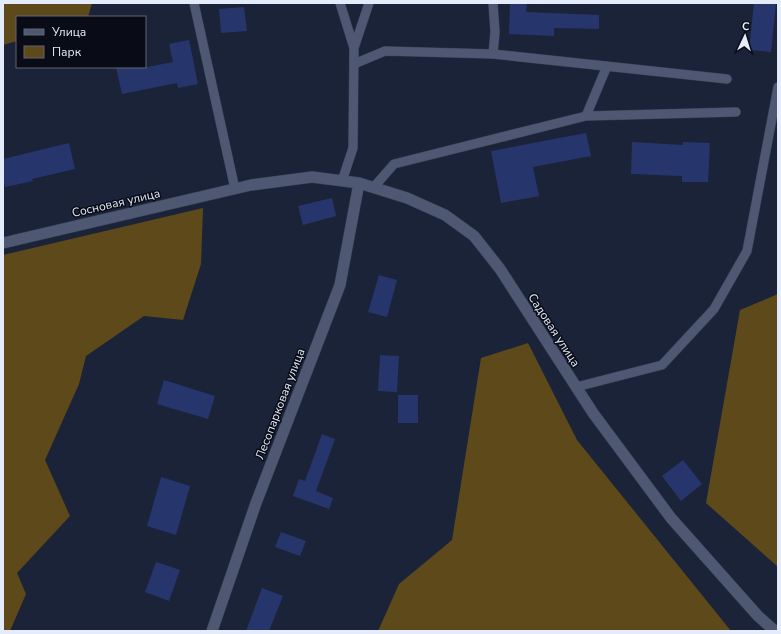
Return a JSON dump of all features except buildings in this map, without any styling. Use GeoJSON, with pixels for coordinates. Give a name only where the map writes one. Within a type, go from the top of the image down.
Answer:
{"type":"FeatureCollection","features":[{"type":"Feature","properties":{"kind":"street","name":"Садовая улица"},"geometry":{"type":"LineString","coordinates":[[235,189],[252,185],[312,177],[359,183],[407,198],[445,215],[474,236],[500,269],[592,413],[672,518],[758,616],[775,631]]}},
{"type":"Feature","properties":{"kind":"street","name":"Лесопарковая улица"},"geometry":{"type":"LineString","coordinates":[[212,631],[256,503],[340,285],[359,183]]}},
{"type":"Feature","properties":{"kind":"street","name":"Сосновая улица"},"geometry":{"type":"LineString","coordinates":[[3,243],[235,189]]}},
{"type":"Feature","properties":{"kind":"lane"},"geometry":{"type":"LineString","coordinates":[[194,3],[235,189]]}},
{"type":"Feature","properties":{"kind":"lane"},"geometry":{"type":"LineString","coordinates":[[340,3],[354,48],[353,148],[342,181]]}},
{"type":"Feature","properties":{"kind":"lane"},"geometry":{"type":"LineString","coordinates":[[354,48],[369,3]]}},
{"type":"Feature","properties":{"kind":"lane"},"geometry":{"type":"LineString","coordinates":[[493,3],[495,32],[493,54]]}},
{"type":"Feature","properties":{"kind":"lane"},"geometry":{"type":"LineString","coordinates":[[354,64],[385,52],[493,54],[726,78]]}},
{"type":"Feature","properties":{"kind":"lane"},"geometry":{"type":"LineString","coordinates":[[586,116],[607,66]]}},
{"type":"Feature","properties":{"kind":"lane"},"geometry":{"type":"LineString","coordinates":[[576,387],[662,365],[714,309],[747,251],[778,87]]}},
{"type":"Feature","properties":{"kind":"lane"},"geometry":{"type":"LineString","coordinates":[[373,188],[394,164],[586,116],[736,112]]}},
{"type":"Feature","properties":{"kind":"green space"},"geometry":{"type":"Polygon","coordinates":[[[3,3],[92,3],[88,16],[16,16],[16,41],[3,45],[3,3]]]}},
{"type":"Feature","properties":{"kind":"green space"},"geometry":{"type":"Polygon","coordinates":[[[203,208],[201,264],[183,320],[144,316],[86,356],[79,384],[45,460],[70,516],[17,573],[26,594],[10,631],[3,631],[3,255],[203,208]]]}},
{"type":"Feature","properties":{"kind":"green space"},"geometry":{"type":"Polygon","coordinates":[[[778,294],[778,567],[706,503],[740,310],[778,294]]]}},
{"type":"Feature","properties":{"kind":"green space"},"geometry":{"type":"Polygon","coordinates":[[[528,343],[577,440],[731,631],[378,631],[399,584],[452,540],[481,358],[528,343]]]}}]}
